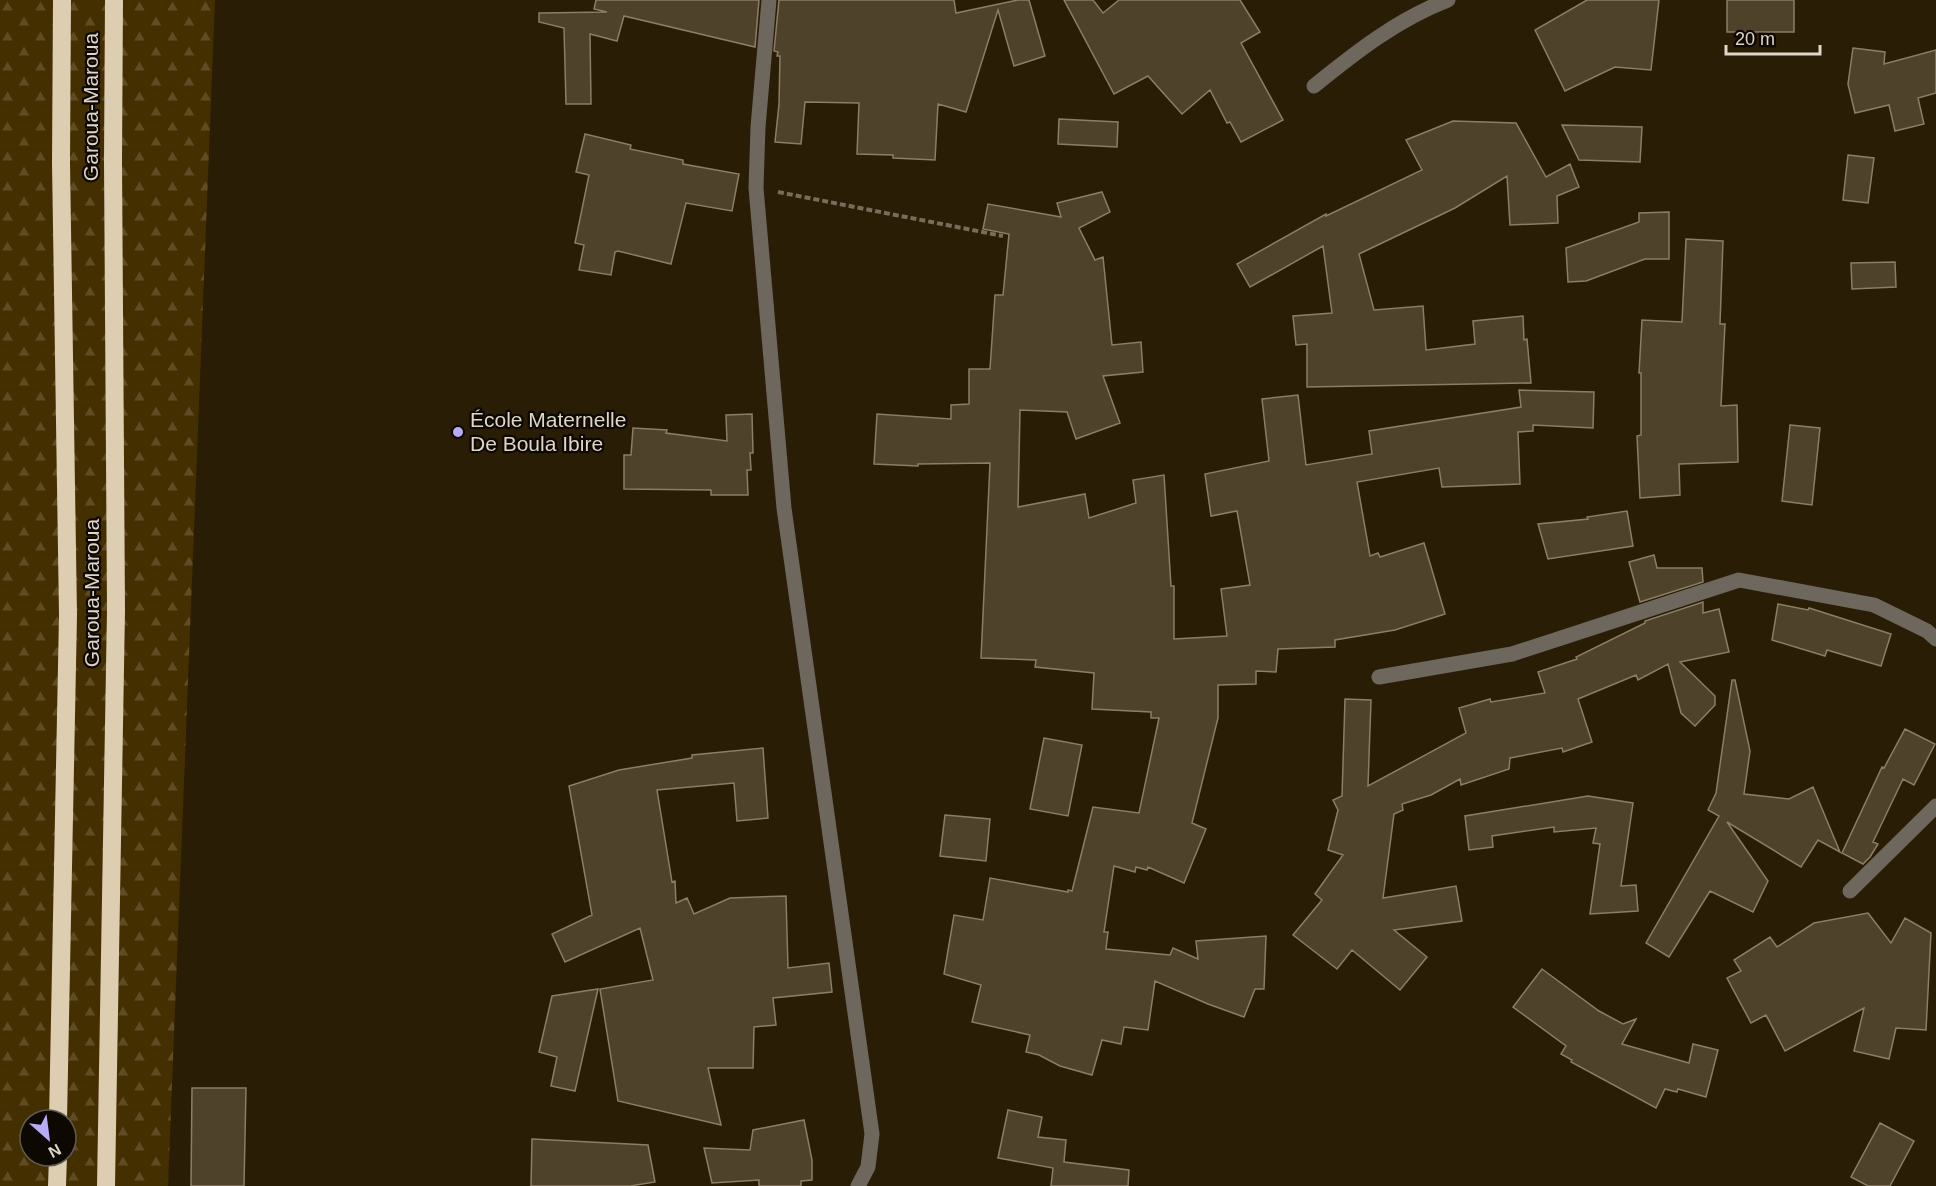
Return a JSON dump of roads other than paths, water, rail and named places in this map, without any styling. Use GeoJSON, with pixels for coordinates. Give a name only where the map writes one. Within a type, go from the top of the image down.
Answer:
{"type":"FeatureCollection","features":[{"type":"Feature","properties":{"kind":"highway","name":"Garoua-Maroua"},"geometry":{"type":"LineString","coordinates":[[58,1108],[68,615],[62,0]]}},
{"type":"Feature","properties":{"kind":"highway","name":"Garoua-Maroua"},"geometry":{"type":"LineString","coordinates":[[106,1186],[116,610],[114,0]]}},
{"type":"Feature","properties":{"kind":"highway"},"geometry":{"type":"LineString","coordinates":[[57,1186],[58,1168]]}},
{"type":"Feature","properties":{"kind":"street"},"geometry":{"type":"LineString","coordinates":[[769,0],[758,127],[756,188],[784,508],[872,1134],[868,1167],[858,1186]]}},
{"type":"Feature","properties":{"kind":"street"},"geometry":{"type":"LineString","coordinates":[[1314,86],[1358,50],[1420,11],[1448,0]]}},
{"type":"Feature","properties":{"kind":"street"},"geometry":{"type":"LineString","coordinates":[[1379,676],[1512,654],[1739,580],[1874,606],[1928,631],[1936,639]]}},
{"type":"Feature","properties":{"kind":"street"},"geometry":{"type":"LineString","coordinates":[[1850,891],[1936,806]]}},
{"type":"Feature","properties":{"kind":"place","name":"École Maternelle De Boula Ibire"},"geometry":{"type":"Point","coordinates":[458,432]}}]}
